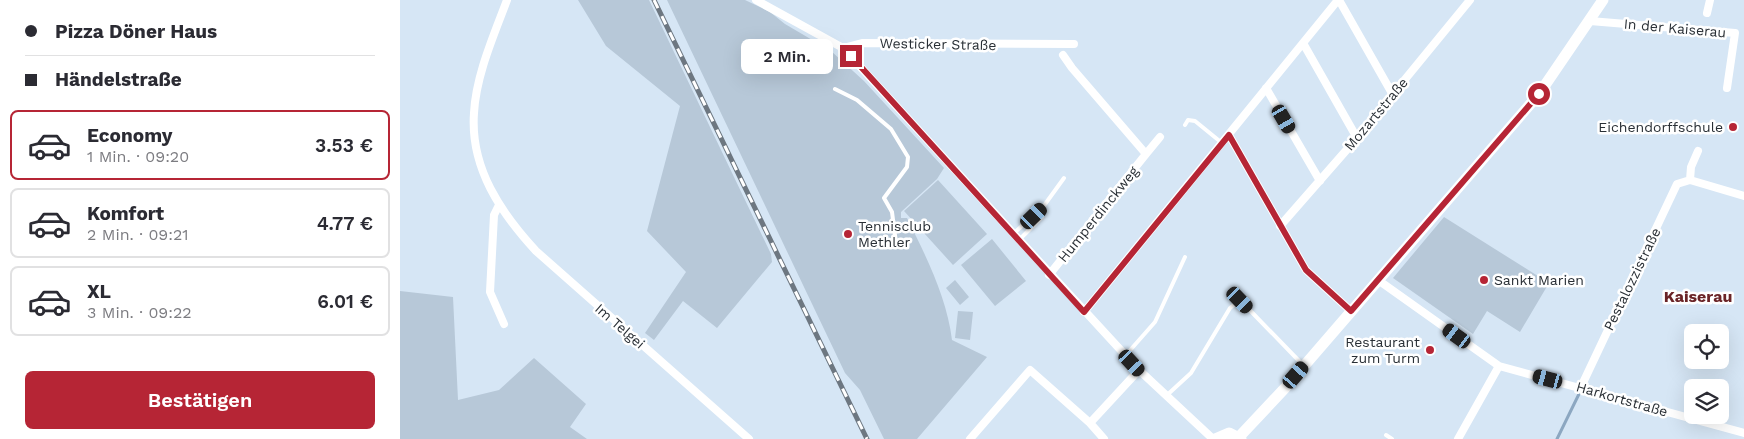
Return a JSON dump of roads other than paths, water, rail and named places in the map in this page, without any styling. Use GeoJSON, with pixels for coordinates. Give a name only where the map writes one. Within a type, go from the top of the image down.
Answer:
{"type":"FeatureCollection","features":[{"type":"Feature","properties":{"kind":"main road"},"geometry":{"type":"LineString","coordinates":[[1214,439],[1229,433],[1240,438],[1304,366],[1539,94],[1603,0]]}},
{"type":"Feature","properties":{"kind":"street","name":"Im Telgei"},"geometry":{"type":"LineString","coordinates":[[507,0],[489,49],[474,112],[474,133],[478,155],[484,175],[499,205],[516,229],[536,251],[749,439]]}},
{"type":"Feature","properties":{"kind":"street"},"geometry":{"type":"LineString","coordinates":[[756,0],[843,48],[1125,356],[1214,439]]}},
{"type":"Feature","properties":{"kind":"street"},"geometry":{"type":"LineString","coordinates":[[1084,312],[1338,0],[1393,95]]}},
{"type":"Feature","properties":{"kind":"street","name":"Mozartstraße"},"geometry":{"type":"LineString","coordinates":[[1280,226],[1357,138],[1470,0]]}},
{"type":"Feature","properties":{"kind":"street"},"geometry":{"type":"LineString","coordinates":[[1708,13],[1710,0]]}},
{"type":"Feature","properties":{"kind":"street","name":"In der Kaiserau"},"geometry":{"type":"LineString","coordinates":[[1590,21],[1735,33],[1727,88]]}},
{"type":"Feature","properties":{"kind":"street","name":"Westicker Straße"},"geometry":{"type":"LineString","coordinates":[[843,48],[862,43],[893,45],[1074,44]]}},
{"type":"Feature","properties":{"kind":"street"},"geometry":{"type":"LineString","coordinates":[[1303,43],[1357,138]]}},
{"type":"Feature","properties":{"kind":"street","name":"Humperdinckweg"},"geometry":{"type":"LineString","coordinates":[[1064,54],[1072,68],[1146,154]]}},
{"type":"Feature","properties":{"kind":"street"},"geometry":{"type":"LineString","coordinates":[[1266,88],[1320,181]]}},
{"type":"Feature","properties":{"kind":"street"},"geometry":{"type":"LineString","coordinates":[[1229,135],[1306,270],[1351,311]]}},
{"type":"Feature","properties":{"kind":"street","name":"Humperdinckweg"},"geometry":{"type":"LineString","coordinates":[[1049,275],[1160,137]]}},
{"type":"Feature","properties":{"kind":"street"},"geometry":{"type":"LineString","coordinates":[[1698,151],[1691,167],[1690,180],[1744,196]]}},
{"type":"Feature","properties":{"kind":"street","name":"Pestalozzistraße"},"geometry":{"type":"LineString","coordinates":[[1581,387],[1677,184],[1690,180]]}},
{"type":"Feature","properties":{"kind":"street"},"geometry":{"type":"LineString","coordinates":[[499,205],[494,215],[490,292],[504,324]]}},
{"type":"Feature","properties":{"kind":"street","name":"Harkortstraße"},"geometry":{"type":"LineString","coordinates":[[1378,280],[1499,366],[1744,433]]}},
{"type":"Feature","properties":{"kind":"street"},"geometry":{"type":"LineString","coordinates":[[1458,439],[1499,366]]}},
{"type":"Feature","properties":{"kind":"street"},"geometry":{"type":"LineString","coordinates":[[970,439],[1030,370],[1104,439]]}},
{"type":"Feature","properties":{"kind":"street"},"geometry":{"type":"LineString","coordinates":[[1090,424],[1139,370]]}},
{"type":"Feature","properties":{"kind":"lane"},"geometry":{"type":"LineString","coordinates":[[836,89],[857,100],[891,129],[908,157],[907,167],[884,198],[892,212],[896,243]]}},
{"type":"Feature","properties":{"kind":"lane"},"geometry":{"type":"LineString","coordinates":[[1185,125],[1188,120],[1195,121],[1222,143]]}},
{"type":"Feature","properties":{"kind":"lane"},"geometry":{"type":"LineString","coordinates":[[1015,238],[1043,207],[1064,178]]}},
{"type":"Feature","properties":{"kind":"lane"},"geometry":{"type":"LineString","coordinates":[[1015,238],[1042,218]]}},
{"type":"Feature","properties":{"kind":"lane"},"geometry":{"type":"LineString","coordinates":[[1125,356],[1155,322],[1185,257]]}},
{"type":"Feature","properties":{"kind":"lane"},"geometry":{"type":"LineString","coordinates":[[1166,396],[1191,373],[1230,308],[1240,300],[1304,366]]}},
{"type":"Feature","properties":{"kind":"lane"},"geometry":{"type":"LineString","coordinates":[[1386,435],[1392,439]]}},
{"type":"Feature","properties":{"kind":"waterway"},"geometry":{"type":"LineString","coordinates":[[1557,439],[1579,394]]}},
{"type":"Feature","properties":{"kind":"railway"},"geometry":{"type":"LineString","coordinates":[[654,0],[867,439]]}},
{"type":"Feature","properties":{"kind":"place","name":"Eichendorffschule"},"geometry":{"type":"Point","coordinates":[1733,127]}},
{"type":"Feature","properties":{"kind":"place","name":"Tennisclub Methler"},"geometry":{"type":"Point","coordinates":[848,234]}},
{"type":"Feature","properties":{"kind":"place","name":"Sankt Marien"},"geometry":{"type":"Point","coordinates":[1484,280]}},
{"type":"Feature","properties":{"kind":"place","name":"Restaurant zum Turm"},"geometry":{"type":"Point","coordinates":[1430,350]}},
{"type":"Feature","properties":{"kind":"district","name":"Kaiserau"},"geometry":{"type":"Point","coordinates":[1698,296]}}]}
